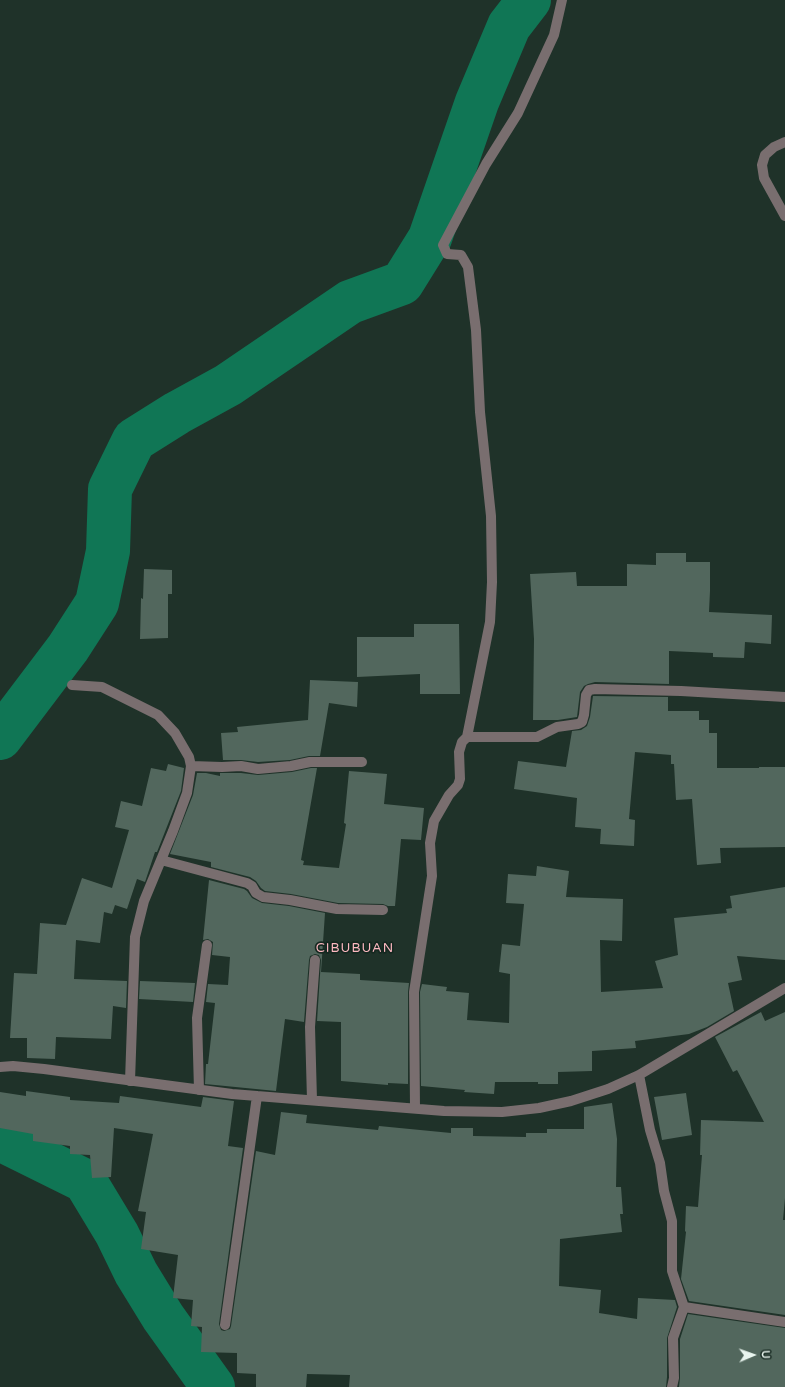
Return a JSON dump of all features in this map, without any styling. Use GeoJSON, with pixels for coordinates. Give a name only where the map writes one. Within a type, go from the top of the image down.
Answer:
{"type":"FeatureCollection","features":[{"type":"Feature","properties":{"kind":"street"},"geometry":{"type":"LineString","coordinates":[[415,1108],[414,992],[432,876],[430,843],[434,821],[449,795],[458,785],[460,779],[459,752],[462,742],[467,737],[490,622],[492,582],[491,516],[480,412],[476,330],[468,267],[461,256],[447,254],[443,245],[486,164],[518,113],[554,35],[562,0]]}},
{"type":"Feature","properties":{"kind":"street"},"geometry":{"type":"LineString","coordinates":[[785,142],[774,147],[765,155],[762,164],[764,178],[785,216]]}},
{"type":"Feature","properties":{"kind":"street"},"geometry":{"type":"LineString","coordinates":[[72,685],[102,687],[158,715],[175,733],[189,757],[191,766],[187,793],[144,901],[135,938],[130,1081]]}},
{"type":"Feature","properties":{"kind":"street"},"geometry":{"type":"LineString","coordinates":[[467,737],[537,737],[557,726],[578,724],[582,722],[584,716],[586,695],[589,690],[595,689],[681,690],[785,697]]}},
{"type":"Feature","properties":{"kind":"street"},"geometry":{"type":"LineString","coordinates":[[191,766],[222,768],[241,766],[258,769],[291,766],[310,762],[362,762]]}},
{"type":"Feature","properties":{"kind":"street"},"geometry":{"type":"LineString","coordinates":[[161,860],[247,883],[252,886],[256,894],[263,897],[290,900],[337,909],[383,910]]}},
{"type":"Feature","properties":{"kind":"street"},"geometry":{"type":"LineString","coordinates":[[199,1090],[197,1018],[207,945]]}},
{"type":"Feature","properties":{"kind":"street"},"geometry":{"type":"LineString","coordinates":[[312,1100],[310,1027],[315,960]]}},
{"type":"Feature","properties":{"kind":"street"},"geometry":{"type":"LineString","coordinates":[[0,1067],[13,1066],[44,1069],[199,1090],[257,1096],[444,1111],[502,1112],[539,1108],[571,1101],[608,1089],[638,1075],[785,988]]}},
{"type":"Feature","properties":{"kind":"street"},"geometry":{"type":"LineString","coordinates":[[638,1075],[648,1123],[660,1163],[664,1191],[672,1220],[672,1271],[684,1307],[673,1338],[674,1378],[672,1387]]}},
{"type":"Feature","properties":{"kind":"street"},"geometry":{"type":"LineString","coordinates":[[225,1325],[257,1096]]}},
{"type":"Feature","properties":{"kind":"street"},"geometry":{"type":"LineString","coordinates":[[684,1307],[785,1322]]}},
{"type":"Feature","properties":{"kind":"building"},"geometry":{"type":"Polygon","coordinates":[[[656,553],[686,553],[686,562],[710,562],[709,612],[772,615],[771,644],[745,642],[744,658],[713,657],[713,653],[669,651],[669,684],[595,682],[584,686],[580,692],[577,717],[558,720],[533,720],[534,639],[530,574],[576,572],[577,586],[627,586],[627,564],[656,565],[656,553]]]}},
{"type":"Feature","properties":{"kind":"building"},"geometry":{"type":"Polygon","coordinates":[[[144,569],[172,570],[172,594],[168,594],[168,638],[140,639],[141,598],[143,599],[144,569]]]}},
{"type":"Feature","properties":{"kind":"building"},"geometry":{"type":"Polygon","coordinates":[[[414,624],[459,624],[460,694],[420,694],[420,674],[357,677],[357,637],[414,637],[414,624]]]}},
{"type":"Feature","properties":{"kind":"building"},"geometry":{"type":"Polygon","coordinates":[[[310,680],[358,682],[357,707],[329,703],[320,756],[258,762],[223,760],[221,733],[238,732],[237,727],[308,720],[310,680]]]}},
{"type":"Feature","properties":{"kind":"building"},"geometry":{"type":"Polygon","coordinates":[[[593,696],[668,697],[668,711],[699,711],[699,720],[709,720],[709,733],[717,733],[717,768],[785,767],[785,847],[720,848],[721,863],[697,865],[692,799],[676,800],[674,764],[671,764],[671,755],[635,752],[629,819],[635,820],[634,846],[600,844],[601,829],[575,827],[577,798],[514,789],[518,761],[566,767],[572,731],[581,730],[587,726],[593,696]]]}},
{"type":"Feature","properties":{"kind":"building"},"geometry":{"type":"Polygon","coordinates":[[[168,764],[184,768],[181,791],[157,852],[155,852],[145,882],[137,879],[127,909],[115,905],[112,914],[104,912],[100,943],[76,940],[74,979],[127,981],[126,1008],[113,1006],[111,1039],[56,1037],[55,1059],[27,1058],[27,1038],[10,1038],[14,973],[37,974],[40,923],[66,925],[82,878],[112,888],[129,830],[115,827],[121,801],[142,806],[151,768],[166,771],[168,764]]]}},
{"type":"Feature","properties":{"kind":"building"},"geometry":{"type":"Polygon","coordinates":[[[317,768],[301,860],[304,861],[303,865],[339,868],[346,824],[344,823],[349,771],[387,774],[384,804],[424,808],[421,840],[401,839],[395,906],[383,904],[338,903],[291,894],[265,891],[250,877],[211,867],[211,862],[170,854],[193,795],[197,773],[220,776],[220,773],[258,775],[292,772],[317,768]]]}},
{"type":"Feature","properties":{"kind":"building"},"geometry":{"type":"Polygon","coordinates":[[[537,866],[569,871],[566,897],[623,899],[622,941],[600,940],[601,992],[663,988],[655,961],[678,955],[674,918],[727,913],[726,909],[732,908],[730,896],[785,887],[785,960],[737,956],[742,980],[728,983],[734,1011],[707,1027],[689,1034],[635,1041],[636,1048],[592,1051],[592,1071],[558,1072],[558,1084],[538,1084],[538,1082],[495,1082],[494,1094],[464,1092],[465,1090],[421,1086],[420,992],[422,984],[447,987],[446,991],[469,993],[467,1020],[509,1023],[510,974],[499,972],[502,944],[520,946],[524,904],[506,903],[508,874],[536,876],[537,866]]]}},
{"type":"Feature","properties":{"kind":"building"},"geometry":{"type":"Polygon","coordinates":[[[209,880],[244,889],[252,898],[262,903],[289,906],[325,913],[321,972],[360,974],[360,980],[409,983],[408,1084],[388,1083],[388,1085],[341,1081],[341,1022],[317,1021],[321,960],[319,955],[315,954],[310,956],[309,960],[304,1022],[285,1019],[276,1091],[205,1084],[206,1064],[208,1064],[215,1003],[206,1002],[208,984],[228,985],[230,957],[212,955],[213,942],[208,939],[203,940],[209,880]]]}},
{"type":"Feature","properties":{"kind":"building"},"geometry":{"type":"Polygon","coordinates":[[[140,981],[195,983],[193,1002],[139,999],[140,981]]]}},
{"type":"Feature","properties":{"kind":"building"},"geometry":{"type":"Polygon","coordinates":[[[761,1012],[765,1021],[785,1012],[785,1198],[783,1220],[785,1220],[785,1315],[689,1301],[681,1279],[686,1232],[686,1206],[698,1207],[702,1155],[700,1155],[701,1120],[764,1122],[737,1070],[733,1072],[715,1037],[761,1012]]]}},
{"type":"Feature","properties":{"kind":"building"},"geometry":{"type":"Polygon","coordinates":[[[26,1091],[70,1097],[70,1100],[119,1103],[120,1096],[201,1107],[203,1097],[234,1101],[228,1146],[243,1148],[219,1324],[221,1330],[224,1331],[230,1329],[231,1326],[256,1151],[275,1155],[281,1112],[307,1115],[306,1123],[378,1130],[379,1126],[451,1133],[451,1128],[473,1128],[473,1136],[526,1137],[526,1133],[547,1133],[547,1129],[584,1129],[584,1107],[612,1103],[617,1139],[616,1187],[621,1187],[623,1214],[620,1214],[622,1232],[560,1239],[559,1286],[601,1290],[599,1313],[637,1319],[638,1298],[675,1300],[677,1307],[667,1338],[666,1387],[349,1387],[350,1375],[307,1374],[306,1387],[256,1387],[256,1374],[237,1373],[237,1353],[201,1352],[202,1327],[191,1326],[193,1300],[173,1298],[178,1255],[141,1249],[146,1212],[138,1211],[153,1134],[114,1128],[111,1177],[92,1178],[90,1155],[70,1154],[70,1146],[33,1141],[33,1134],[0,1128],[0,1092],[26,1096],[26,1091]]]}},
{"type":"Feature","properties":{"kind":"building"},"geometry":{"type":"Polygon","coordinates":[[[686,1093],[692,1135],[662,1140],[654,1097],[686,1093]]]}},
{"type":"Feature","properties":{"kind":"building"},"geometry":{"type":"Polygon","coordinates":[[[688,1314],[785,1328],[785,1387],[679,1387],[680,1339],[688,1314]]]}},
{"type":"Feature","properties":{"kind":"waterway"},"geometry":{"type":"LineString","coordinates":[[0,738],[68,648],[97,603],[108,551],[110,489],[134,440],[177,413],[228,385],[350,302],[402,283],[430,238],[477,102],[509,26],[529,0]]}},
{"type":"Feature","properties":{"kind":"waterway"},"geometry":{"type":"LineString","coordinates":[[0,1139],[85,1181],[117,1234],[136,1273],[163,1317],[213,1387]]}},
{"type":"Feature","properties":{"kind":"district","name":"CIBUBUAN"},"geometry":{"type":"Point","coordinates":[355,949]}}]}
